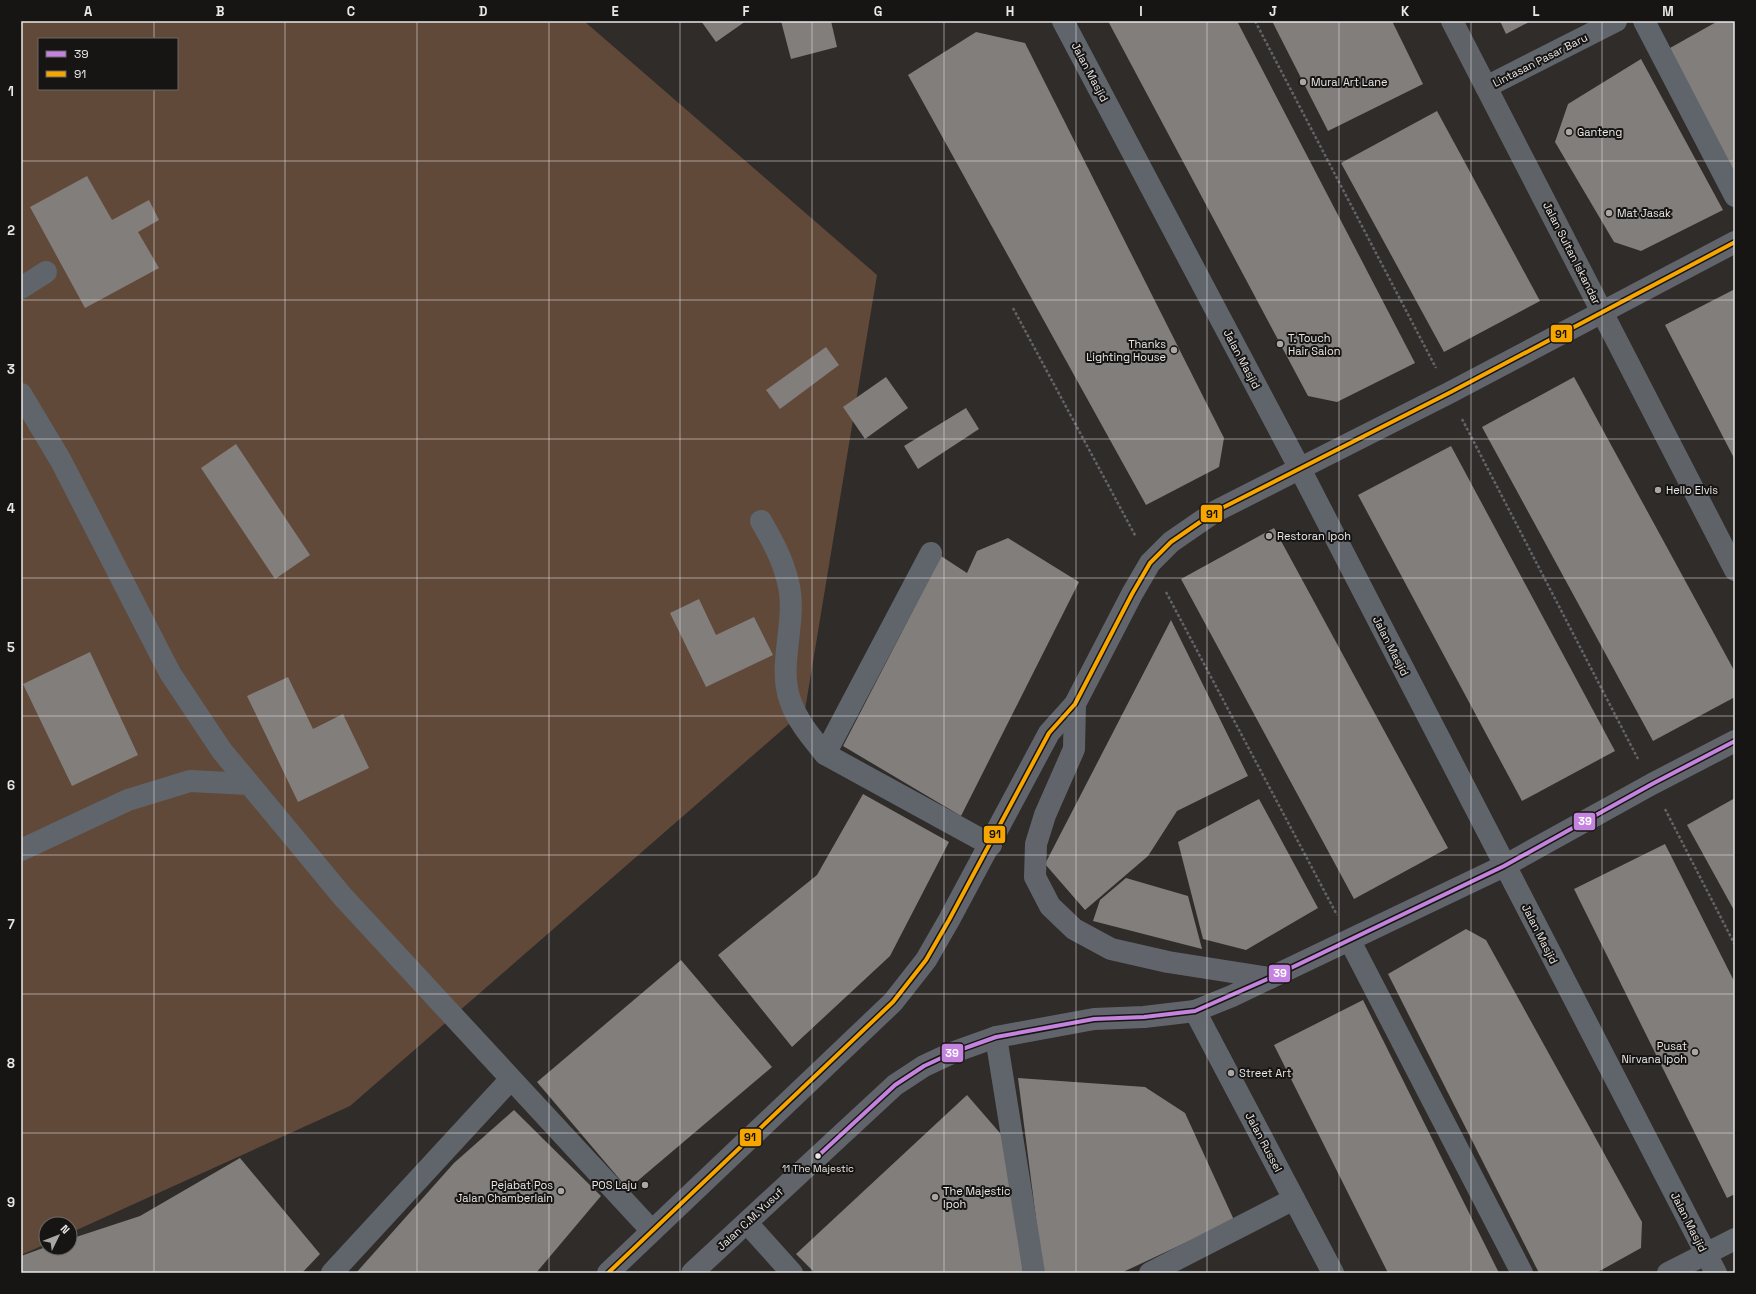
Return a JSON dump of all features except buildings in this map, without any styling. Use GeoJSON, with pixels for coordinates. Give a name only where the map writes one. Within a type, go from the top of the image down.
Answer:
{"type":"FeatureCollection","features":[{"type":"Feature","properties":{"kind":"highway","name":"Jalan Sultan Iskandar"},"geometry":{"type":"LineString","coordinates":[[1452,21],[1735,570]]}},
{"type":"Feature","properties":{"kind":"main road"},"geometry":{"type":"LineString","coordinates":[[608,1273],[893,1002],[926,960],[991,845],[1049,733],[1075,704],[1132,594],[1150,563],[1171,542],[1216,511],[1449,393],[1735,242]]}},
{"type":"Feature","properties":{"kind":"main road"},"geometry":{"type":"LineString","coordinates":[[1075,704],[1074,749],[1045,815],[1036,844],[1035,877],[1050,906],[1074,929],[1111,948],[1168,962],[1270,978]]}},
{"type":"Feature","properties":{"kind":"main road","name":"Jalan C.M. Yusuf"},"geometry":{"type":"LineString","coordinates":[[692,1273],[894,1085],[924,1066],[948,1055],[996,1037],[1094,1019],[1144,1017],[1195,1011],[1350,941],[1504,866],[1652,784],[1735,741]]}},
{"type":"Feature","properties":{"kind":"street","name":"Jalan Masjid"},"geometry":{"type":"LineString","coordinates":[[1063,21],[1300,469],[1504,866],[1716,1273]]}},
{"type":"Feature","properties":{"kind":"street","name":"Lintasan Pasar Baru"},"geometry":{"type":"LineString","coordinates":[[1486,87],[1616,21]]}},
{"type":"Feature","properties":{"kind":"street"},"geometry":{"type":"LineString","coordinates":[[1644,21],[1735,196]]}},
{"type":"Feature","properties":{"kind":"street"},"geometry":{"type":"LineString","coordinates":[[21,288],[46,272]]}},
{"type":"Feature","properties":{"kind":"street"},"geometry":{"type":"LineString","coordinates":[[21,394],[61,461],[170,673],[222,751],[343,898],[510,1080],[652,1231]]}},
{"type":"Feature","properties":{"kind":"street"},"geometry":{"type":"LineString","coordinates":[[761,521],[779,555],[789,583],[791,622],[787,676],[790,700],[807,732],[825,754],[991,845]]}},
{"type":"Feature","properties":{"kind":"street"},"geometry":{"type":"LineString","coordinates":[[825,754],[931,553]]}},
{"type":"Feature","properties":{"kind":"street"},"geometry":{"type":"LineString","coordinates":[[21,850],[128,800],[190,781],[248,784]]}},
{"type":"Feature","properties":{"kind":"street"},"geometry":{"type":"LineString","coordinates":[[1350,941],[1522,1273]]}},
{"type":"Feature","properties":{"kind":"street","name":"Jalan Russel"},"geometry":{"type":"LineString","coordinates":[[1195,1011],[1333,1273]]}},
{"type":"Feature","properties":{"kind":"street"},"geometry":{"type":"LineString","coordinates":[[996,1037],[1034,1273]]}},
{"type":"Feature","properties":{"kind":"street"},"geometry":{"type":"LineString","coordinates":[[332,1273],[510,1080]]}},
{"type":"Feature","properties":{"kind":"street"},"geometry":{"type":"LineString","coordinates":[[1150,1273],[1294,1199]]}},
{"type":"Feature","properties":{"kind":"street"},"geometry":{"type":"LineString","coordinates":[[747,1223],[792,1273]]}},
{"type":"Feature","properties":{"kind":"street"},"geometry":{"type":"LineString","coordinates":[[1668,1273],[1735,1239]]}},
{"type":"Feature","properties":{"kind":"path"},"geometry":{"type":"LineString","coordinates":[[1255,21],[1735,945]]}},
{"type":"Feature","properties":{"kind":"path"},"geometry":{"type":"LineString","coordinates":[[1013,308],[1350,941]]}},
{"type":"Feature","properties":{"kind":"shaded area"},"geometry":{"type":"Polygon","coordinates":[[[21,21],[584,21],[877,275],[805,710],[350,1106],[78,1229],[78,1216],[38,1216],[38,1248],[21,1255],[21,21]]]}},
{"type":"Feature","properties":{"kind":"transit line","name":"91"},"geometry":{"type":"LineString","coordinates":[[608,1273],[893,1002],[926,960],[1049,733],[1075,704],[1132,594],[1150,563],[1171,542],[1216,511],[1449,393],[1735,242]]}},
{"type":"Feature","properties":{"kind":"transit line","name":"39"},"geometry":{"type":"LineString","coordinates":[[818,1156],[895,1085],[924,1066],[954,1052],[996,1037],[1094,1019],[1144,1017],[1195,1011],[1270,978],[1504,866],[1652,784],[1735,741]]}},
{"type":"Feature","properties":{"kind":"place","name":"Mural Art Lane"},"geometry":{"type":"Point","coordinates":[1303,82]}},
{"type":"Feature","properties":{"kind":"place","name":"Ganteng"},"geometry":{"type":"Point","coordinates":[1569,132]}},
{"type":"Feature","properties":{"kind":"place","name":"Mat Jasak"},"geometry":{"type":"Point","coordinates":[1609,213]}},
{"type":"Feature","properties":{"kind":"place","name":"T. Touch Hair Salon"},"geometry":{"type":"Point","coordinates":[1280,344]}},
{"type":"Feature","properties":{"kind":"place","name":"Thanks Lighting House"},"geometry":{"type":"Point","coordinates":[1174,350]}},
{"type":"Feature","properties":{"kind":"place","name":"Hello Elvis"},"geometry":{"type":"Point","coordinates":[1658,490]}},
{"type":"Feature","properties":{"kind":"place","name":"Restoran Ipoh"},"geometry":{"type":"Point","coordinates":[1269,536]}},
{"type":"Feature","properties":{"kind":"place","name":"Pusat Nirvana Ipoh"},"geometry":{"type":"Point","coordinates":[1695,1052]}},
{"type":"Feature","properties":{"kind":"place","name":"Street Art"},"geometry":{"type":"Point","coordinates":[1231,1073]}},
{"type":"Feature","properties":{"kind":"place","name":"11 The Majestic"},"geometry":{"type":"Point","coordinates":[818,1156]}},
{"type":"Feature","properties":{"kind":"place","name":"POS Laju"},"geometry":{"type":"Point","coordinates":[645,1185]}},
{"type":"Feature","properties":{"kind":"place","name":"Pejabat Pos Jalan Chamberlain"},"geometry":{"type":"Point","coordinates":[561,1191]}},
{"type":"Feature","properties":{"kind":"place","name":"The Majestic Ipoh"},"geometry":{"type":"Point","coordinates":[935,1197]}}]}
